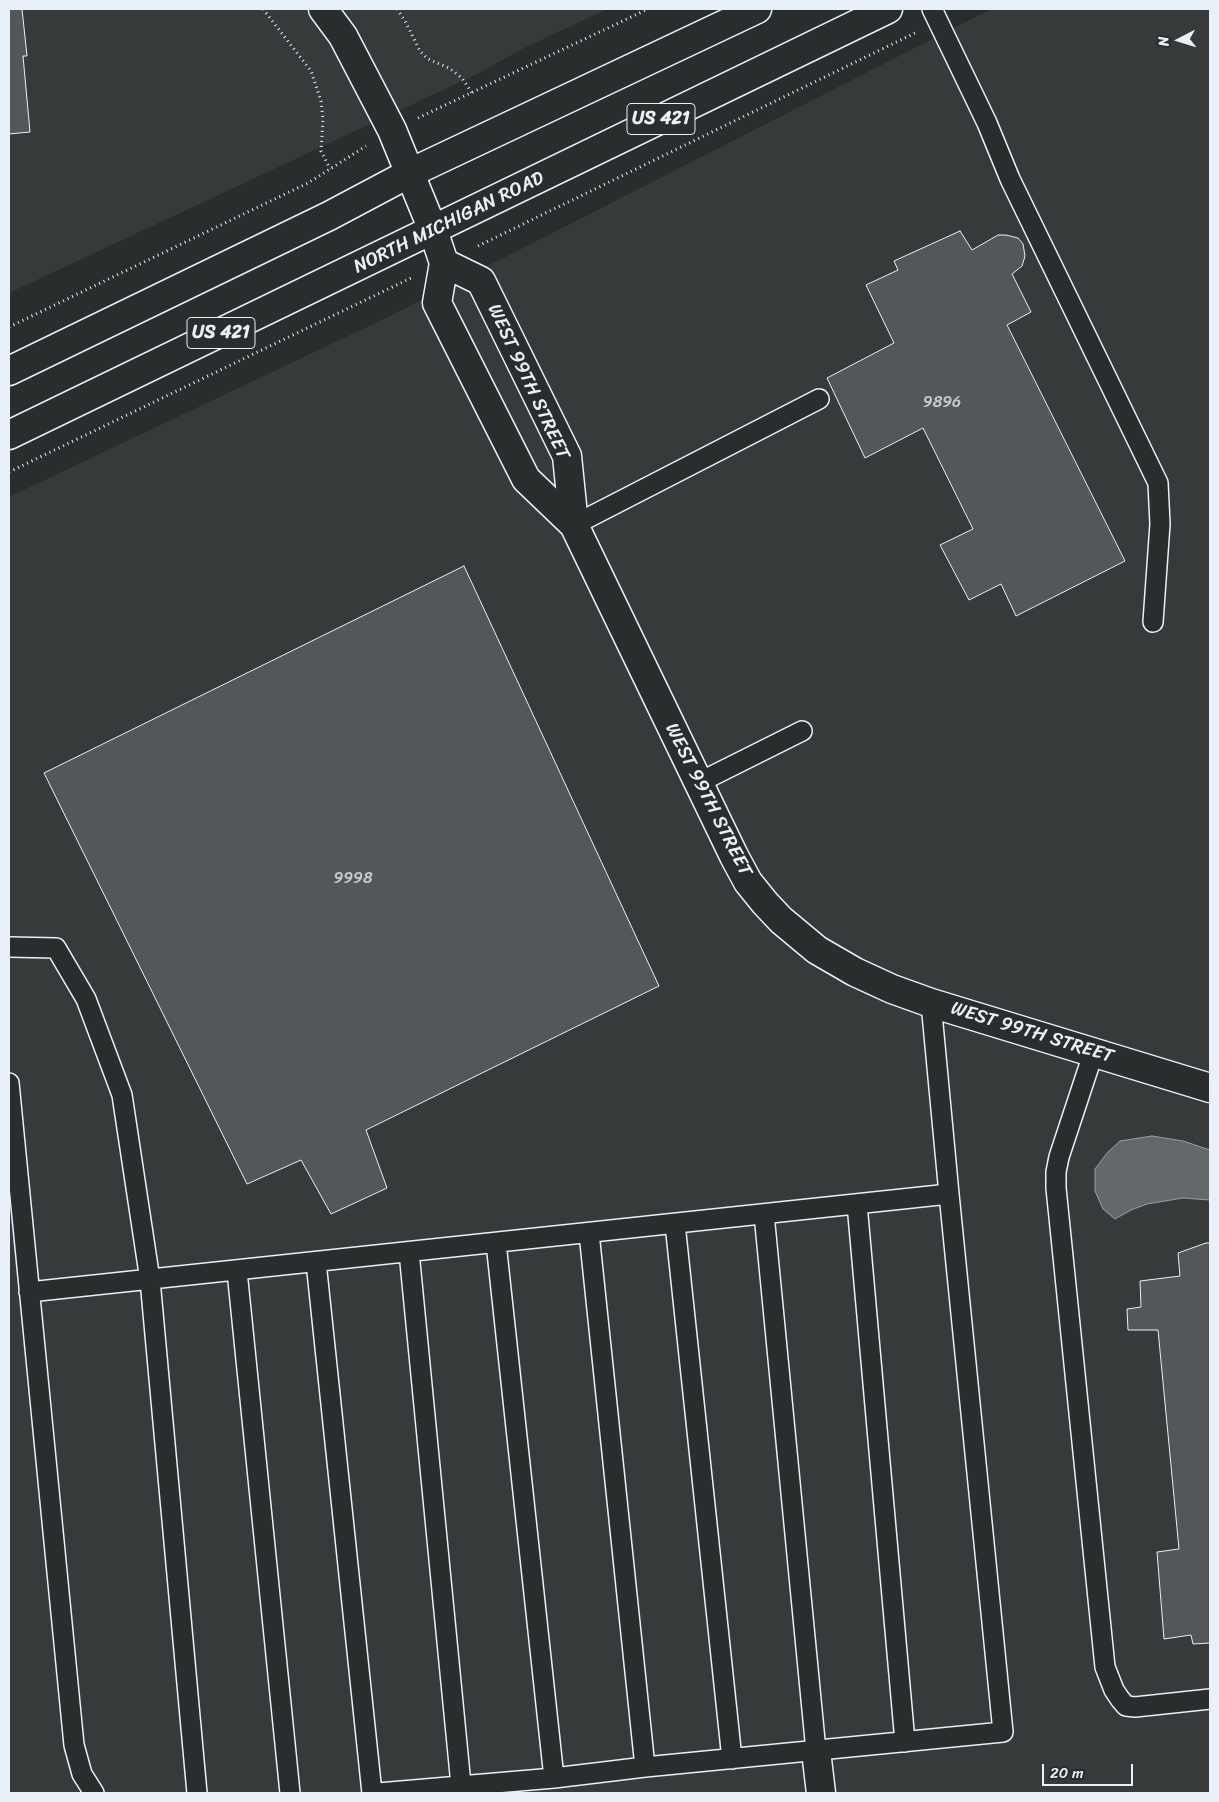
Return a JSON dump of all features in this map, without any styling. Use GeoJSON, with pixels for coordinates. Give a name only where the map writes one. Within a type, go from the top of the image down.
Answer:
{"type":"FeatureCollection","features":[{"type":"Feature","properties":{"kind":"street","name":"WEST 99TH STREET"},"geometry":{"type":"LineString","coordinates":[[323,9],[343,36],[392,130],[434,230],[444,262],[437,303],[526,479],[574,525]]}},
{"type":"Feature","properties":{"kind":"street"},"geometry":{"type":"LineString","coordinates":[[9,371],[329,216],[410,173],[758,9]]}},
{"type":"Feature","properties":{"kind":"street","name":"NORTH MICHIGAN ROAD"},"geometry":{"type":"LineString","coordinates":[[9,435],[888,9]]}},
{"type":"Feature","properties":{"kind":"street","name":"WEST 99TH STREET"},"geometry":{"type":"LineString","coordinates":[[444,262],[481,281],[567,456],[574,525],[734,856],[748,882],[781,920],[817,950],[854,972],[892,989],[931,1003],[1094,1051],[1210,1088]]}},
{"type":"Feature","properties":{"kind":"street"},"geometry":{"type":"LineString","coordinates":[[816,1751],[821,1793]]}},
{"type":"Feature","properties":{"kind":"lane"},"geometry":{"type":"LineString","coordinates":[[935,15],[987,123],[1010,179],[1158,483],[1160,524],[1153,622]]}},
{"type":"Feature","properties":{"kind":"lane"},"geometry":{"type":"LineString","coordinates":[[574,525],[819,399]]}},
{"type":"Feature","properties":{"kind":"lane"},"geometry":{"type":"LineString","coordinates":[[698,782],[802,732]]}},
{"type":"Feature","properties":{"kind":"lane"},"geometry":{"type":"LineString","coordinates":[[9,947],[56,948],[86,999],[122,1094],[150,1280],[197,1793]]}},
{"type":"Feature","properties":{"kind":"lane"},"geometry":{"type":"LineString","coordinates":[[378,1793],[554,1778],[645,1767],[1003,1732],[931,1003]]}},
{"type":"Feature","properties":{"kind":"lane"},"geometry":{"type":"LineString","coordinates":[[1094,1051],[1059,1157],[1056,1172],[1056,1188],[1105,1667],[1114,1690],[1126,1706],[1135,1707],[1210,1698]]}},
{"type":"Feature","properties":{"kind":"lane"},"geometry":{"type":"LineString","coordinates":[[9,1083],[74,1745],[82,1774],[94,1793]]}},
{"type":"Feature","properties":{"kind":"lane"},"geometry":{"type":"LineString","coordinates":[[29,1292],[949,1194]]}},
{"type":"Feature","properties":{"kind":"lane"},"geometry":{"type":"LineString","coordinates":[[856,1204],[905,1742]]}},
{"type":"Feature","properties":{"kind":"lane"},"geometry":{"type":"LineString","coordinates":[[764,1214],[816,1751]]}},
{"type":"Feature","properties":{"kind":"lane"},"geometry":{"type":"LineString","coordinates":[[675,1224],[732,1759]]}},
{"type":"Feature","properties":{"kind":"lane"},"geometry":{"type":"LineString","coordinates":[[589,1233],[645,1767]]}},
{"type":"Feature","properties":{"kind":"lane"},"geometry":{"type":"LineString","coordinates":[[496,1243],[554,1778]]}},
{"type":"Feature","properties":{"kind":"lane"},"geometry":{"type":"LineString","coordinates":[[409,1252],[461,1785]]}},
{"type":"Feature","properties":{"kind":"lane"},"geometry":{"type":"LineString","coordinates":[[316,1262],[372,1793]]}},
{"type":"Feature","properties":{"kind":"lane"},"geometry":{"type":"LineString","coordinates":[[237,1270],[290,1793]]}},
{"type":"Feature","properties":{"kind":"path"},"geometry":{"type":"LineString","coordinates":[[263,9],[311,71],[321,101],[323,119],[321,151],[330,169]]}},
{"type":"Feature","properties":{"kind":"path"},"geometry":{"type":"LineString","coordinates":[[397,9],[420,51],[428,59],[449,68],[462,78],[472,93]]}},
{"type":"Feature","properties":{"kind":"path"},"geometry":{"type":"LineString","coordinates":[[9,327],[308,183],[392,130],[648,9]]}},
{"type":"Feature","properties":{"kind":"path"},"geometry":{"type":"LineString","coordinates":[[9,472],[444,262],[935,15]]}},
{"type":"Feature","properties":{"kind":"shaded area"},"geometry":{"type":"Polygon","coordinates":[[[9,9],[607,9],[524,48],[475,75],[9,293],[9,9]]]}},
{"type":"Feature","properties":{"kind":"shaded area"},"geometry":{"type":"Polygon","coordinates":[[[991,9],[1210,9],[1210,1793],[9,1793],[9,497],[388,317],[991,9]]]}},
{"type":"Feature","properties":{"kind":"shaded area"},"geometry":{"type":"Polygon","coordinates":[[[1152,1136],[1183,1141],[1210,1150],[1210,1200],[1183,1198],[1147,1204],[1115,1219],[1103,1209],[1095,1191],[1095,1169],[1107,1153],[1120,1141],[1152,1136]]]}},
{"type":"Feature","properties":{"kind":"building"},"geometry":{"type":"Polygon","coordinates":[[[9,9],[22,9],[27,56],[23,56],[30,132],[9,134],[9,9]]]}},
{"type":"Feature","properties":{"kind":"building"},"geometry":{"type":"Polygon","coordinates":[[[960,231],[972,250],[998,235],[1018,238],[1023,244],[1025,256],[1022,266],[1012,274],[1031,312],[1007,325],[1125,561],[1016,616],[1001,584],[969,600],[940,545],[973,529],[923,428],[865,458],[827,378],[894,343],[866,285],[898,270],[894,261],[960,231]]]}},
{"type":"Feature","properties":{"kind":"building"},"geometry":{"type":"Polygon","coordinates":[[[464,566],[659,986],[366,1130],[387,1188],[331,1214],[301,1160],[247,1184],[44,773],[464,566]]]}},
{"type":"Feature","properties":{"kind":"building"},"geometry":{"type":"Polygon","coordinates":[[[1210,1243],[1210,1643],[1193,1644],[1191,1635],[1164,1639],[1157,1552],[1179,1549],[1158,1330],[1128,1330],[1127,1309],[1141,1307],[1140,1281],[1180,1276],[1178,1253],[1210,1243]]]}}]}
